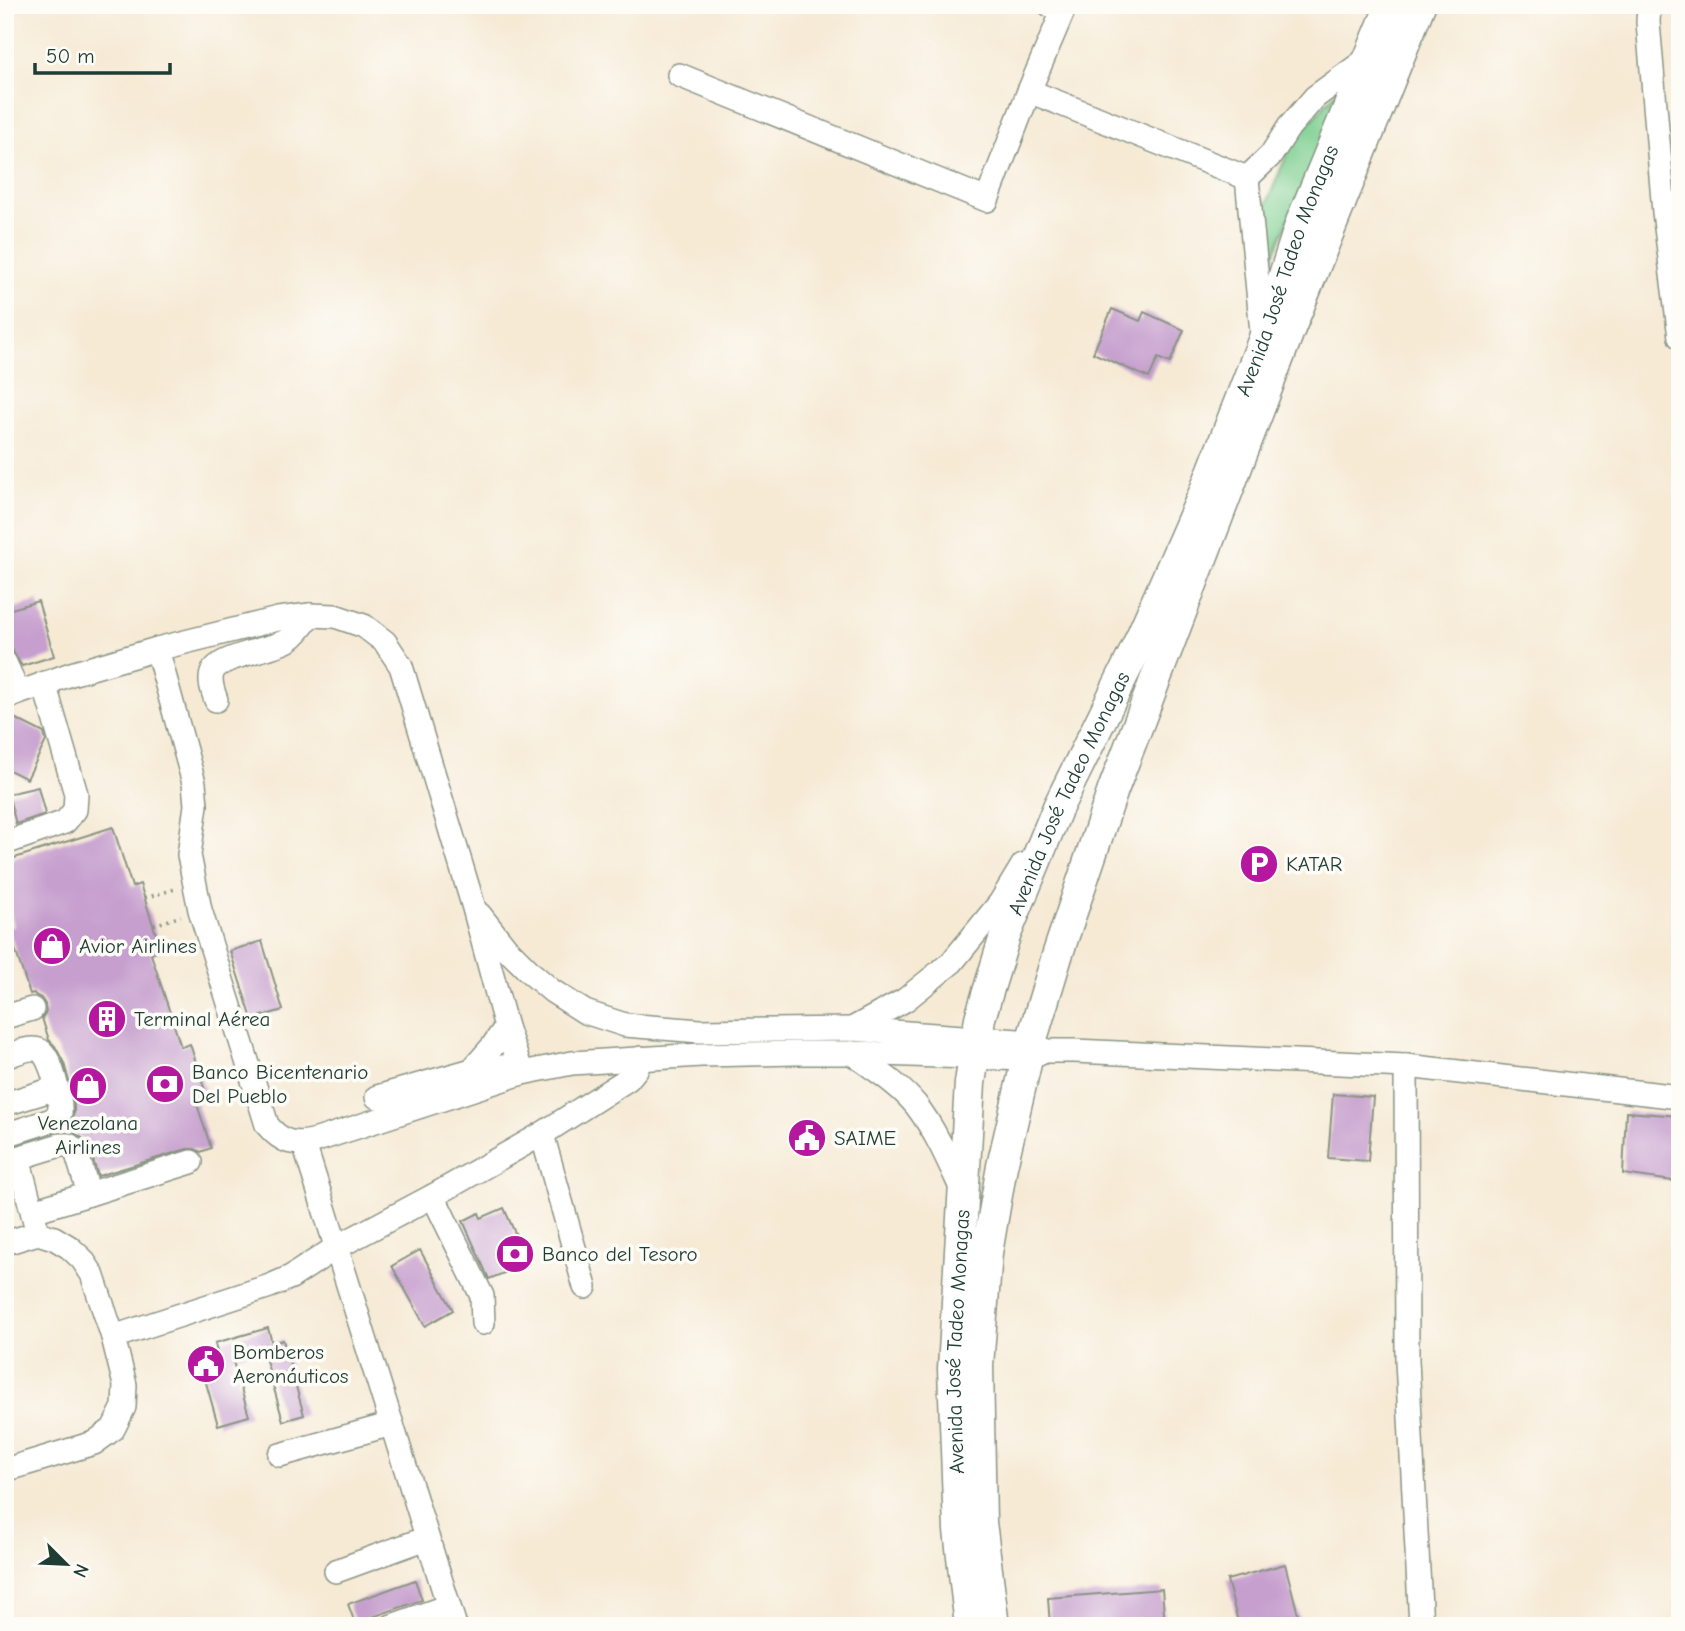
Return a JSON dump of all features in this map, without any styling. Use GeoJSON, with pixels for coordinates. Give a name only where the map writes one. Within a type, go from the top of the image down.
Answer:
{"type":"FeatureCollection","features":[{"type":"Feature","properties":{"kind":"main road","name":"Avenida José Tadeo Monagas"},"geometry":{"type":"LineString","coordinates":[[970,1626],[959,1530],[953,1369],[974,1048],[989,984],[1058,807],[1135,653],[1204,493],[1263,341],[1301,222],[1391,5]]}},
{"type":"Feature","properties":{"kind":"main road","name":"Avenida José Tadeo Monagas"},"geometry":{"type":"LineString","coordinates":[[994,1626],[981,1522],[978,1365],[987,1254],[1002,1166],[1058,953],[1113,790],[1284,343],[1420,5]]}},
{"type":"Feature","properties":{"kind":"street"},"geometry":{"type":"LineString","coordinates":[[679,75],[987,200],[1063,11],[1050,5]]}},
{"type":"Feature","properties":{"kind":"street"},"geometry":{"type":"LineString","coordinates":[[1649,5],[1648,22],[1672,213],[1680,337]]}},
{"type":"Feature","properties":{"kind":"street"},"geometry":{"type":"LineString","coordinates":[[1247,178],[1271,155],[1289,127],[1315,97],[1367,59]]}},
{"type":"Feature","properties":{"kind":"street"},"geometry":{"type":"LineString","coordinates":[[1029,91],[1247,178]]}},
{"type":"Feature","properties":{"kind":"street"},"geometry":{"type":"LineString","coordinates":[[1247,178],[1263,341]]}},
{"type":"Feature","properties":{"kind":"street"},"geometry":{"type":"LineString","coordinates":[[216,700],[211,682],[213,671],[220,663],[290,639],[310,615]]}},
{"type":"Feature","properties":{"kind":"street"},"geometry":{"type":"LineString","coordinates":[[5,663],[12,695],[158,649],[278,619],[310,615],[335,616],[364,626],[385,642],[401,666],[474,908],[506,1027],[521,1069]]}},
{"type":"Feature","properties":{"kind":"street"},"geometry":{"type":"LineString","coordinates":[[158,649],[194,783],[196,805],[189,855],[200,910],[267,1125],[277,1136],[291,1143],[304,1144],[521,1069]]}},
{"type":"Feature","properties":{"kind":"street"},"geometry":{"type":"LineString","coordinates":[[5,843],[65,822],[75,810],[76,794],[44,683]]}},
{"type":"Feature","properties":{"kind":"street"},"geometry":{"type":"LineString","coordinates":[[852,1029],[905,1000],[952,962],[1000,903],[1058,807]]}},
{"type":"Feature","properties":{"kind":"street"},"geometry":{"type":"LineString","coordinates":[[474,908],[506,948],[552,991],[585,1012],[625,1026],[700,1031],[852,1029],[974,1048]]}},
{"type":"Feature","properties":{"kind":"street"},"geometry":{"type":"LineString","coordinates":[[5,1017],[32,1009]]}},
{"type":"Feature","properties":{"kind":"street"},"geometry":{"type":"LineString","coordinates":[[472,1070],[506,1027]]}},
{"type":"Feature","properties":{"kind":"street"},"geometry":{"type":"LineString","coordinates":[[700,1031],[701,1055]]}},
{"type":"Feature","properties":{"kind":"street"},"geometry":{"type":"LineString","coordinates":[[377,1097],[472,1070],[521,1069],[701,1055],[974,1048],[1406,1066],[1680,1097]]}},
{"type":"Feature","properties":{"kind":"street"},"geometry":{"type":"LineString","coordinates":[[5,1057],[28,1050],[39,1050],[46,1056],[61,1103],[60,1113],[52,1120],[5,1135]]}},
{"type":"Feature","properties":{"kind":"street"},"geometry":{"type":"LineString","coordinates":[[852,1053],[890,1080],[915,1104],[935,1133],[963,1192]]}},
{"type":"Feature","properties":{"kind":"street"},"geometry":{"type":"LineString","coordinates":[[113,1336],[291,1277],[337,1247],[542,1134],[628,1079],[641,1058]]}},
{"type":"Feature","properties":{"kind":"street"},"geometry":{"type":"LineString","coordinates":[[1406,1066],[1407,1361],[1421,1626]]}},
{"type":"Feature","properties":{"kind":"street"},"geometry":{"type":"LineString","coordinates":[[5,1104],[57,1088]]}},
{"type":"Feature","properties":{"kind":"street"},"geometry":{"type":"LineString","coordinates":[[542,1134],[585,1287]]}},
{"type":"Feature","properties":{"kind":"street"},"geometry":{"type":"LineString","coordinates":[[304,1144],[451,1616],[392,1626]]}},
{"type":"Feature","properties":{"kind":"street"},"geometry":{"type":"LineString","coordinates":[[5,1471],[94,1443],[113,1429],[124,1407],[125,1385],[113,1336],[92,1274],[82,1259],[69,1247],[35,1222],[12,1160],[60,1145],[69,1145],[76,1151],[89,1194]]}},
{"type":"Feature","properties":{"kind":"street"},"geometry":{"type":"LineString","coordinates":[[5,1242],[35,1222],[89,1194],[191,1162]]}},
{"type":"Feature","properties":{"kind":"street"},"geometry":{"type":"LineString","coordinates":[[433,1196],[482,1296],[483,1323]]}},
{"type":"Feature","properties":{"kind":"street"},"geometry":{"type":"LineString","coordinates":[[280,1455],[392,1424]]}},
{"type":"Feature","properties":{"kind":"street"},"geometry":{"type":"LineString","coordinates":[[336,1571],[427,1538]]}},
{"type":"Feature","properties":{"kind":"path"},"geometry":{"type":"LineString","coordinates":[[145,898],[177,888]]}},
{"type":"Feature","properties":{"kind":"path"},"geometry":{"type":"LineString","coordinates":[[153,925],[189,913]]}},
{"type":"Feature","properties":{"kind":"green space"},"geometry":{"type":"Polygon","coordinates":[[[1345,82],[1262,284],[1263,212],[1292,142],[1345,82]]]}},
{"type":"Feature","properties":{"kind":"building"},"geometry":{"type":"Polygon","coordinates":[[[1112,309],[1140,321],[1144,312],[1184,330],[1170,363],[1158,358],[1149,378],[1093,353],[1112,309]]]}},
{"type":"Feature","properties":{"kind":"building"},"geometry":{"type":"Polygon","coordinates":[[[38,601],[54,656],[22,666],[13,652],[5,626],[5,611],[38,601]]]}},
{"type":"Feature","properties":{"kind":"building"},"geometry":{"type":"Polygon","coordinates":[[[14,718],[44,733],[46,741],[27,779],[5,768],[5,737],[14,718]]]}},
{"type":"Feature","properties":{"kind":"building"},"geometry":{"type":"Polygon","coordinates":[[[38,787],[45,814],[16,824],[8,794],[38,787]]]}},
{"type":"Feature","properties":{"kind":"building","name":"Terminal Aérea"},"geometry":{"type":"Polygon","coordinates":[[[113,827],[132,887],[140,884],[161,950],[151,954],[181,1047],[190,1044],[207,1097],[196,1101],[211,1148],[201,1152],[187,1149],[98,1176],[89,1146],[75,1133],[71,1121],[74,1106],[70,1085],[64,1063],[49,1040],[42,1018],[46,1012],[45,1004],[34,993],[30,994],[8,928],[14,926],[5,898],[5,861],[113,827]]]}},
{"type":"Feature","properties":{"kind":"building"},"geometry":{"type":"Polygon","coordinates":[[[262,941],[283,1010],[252,1019],[230,951],[262,941]]]}},
{"type":"Feature","properties":{"kind":"building"},"geometry":{"type":"Polygon","coordinates":[[[1333,1094],[1373,1097],[1368,1161],[1328,1158],[1333,1094]]]}},
{"type":"Feature","properties":{"kind":"building"},"geometry":{"type":"Polygon","coordinates":[[[1626,1112],[1680,1116],[1680,1182],[1623,1174],[1626,1112]]]}},
{"type":"Feature","properties":{"kind":"building"},"geometry":{"type":"Polygon","coordinates":[[[504,1208],[525,1256],[506,1264],[509,1271],[489,1279],[463,1221],[479,1213],[481,1218],[504,1208]]]}},
{"type":"Feature","properties":{"kind":"building"},"geometry":{"type":"Polygon","coordinates":[[[420,1250],[453,1310],[425,1326],[392,1266],[420,1250]]]}},
{"type":"Feature","properties":{"kind":"building"},"geometry":{"type":"Polygon","coordinates":[[[268,1328],[272,1343],[283,1340],[304,1415],[283,1421],[263,1349],[232,1358],[249,1416],[218,1425],[199,1358],[217,1353],[215,1343],[268,1328]]]}},
{"type":"Feature","properties":{"kind":"building"},"geometry":{"type":"Polygon","coordinates":[[[1285,1564],[1301,1626],[1239,1626],[1227,1580],[1285,1564]]]}},
{"type":"Feature","properties":{"kind":"building"},"geometry":{"type":"Polygon","coordinates":[[[415,1580],[422,1600],[355,1623],[348,1604],[415,1580]]]}},
{"type":"Feature","properties":{"kind":"building"},"geometry":{"type":"Polygon","coordinates":[[[1162,1589],[1165,1626],[1050,1626],[1048,1598],[1162,1589]]]}},
{"type":"Feature","properties":{"kind":"place","name":"KATAR"},"geometry":{"type":"Point","coordinates":[1259,864]}},
{"type":"Feature","properties":{"kind":"place","name":"Avior Airlines"},"geometry":{"type":"Point","coordinates":[52,946]}},
{"type":"Feature","properties":{"kind":"place","name":"Terminal Aérea"},"geometry":{"type":"Point","coordinates":[107,1019]}},
{"type":"Feature","properties":{"kind":"place","name":"Banco Bicentenario Del Pueblo"},"geometry":{"type":"Point","coordinates":[165,1084]}},
{"type":"Feature","properties":{"kind":"place","name":"Venezolana Airlines"},"geometry":{"type":"Point","coordinates":[88,1086]}},
{"type":"Feature","properties":{"kind":"place","name":"SAIME"},"geometry":{"type":"Point","coordinates":[807,1138]}},
{"type":"Feature","properties":{"kind":"place","name":"Banco del Tesoro"},"geometry":{"type":"Point","coordinates":[515,1254]}},
{"type":"Feature","properties":{"kind":"place","name":"Bomberos Aeronáuticos"},"geometry":{"type":"Point","coordinates":[206,1364]}}]}
